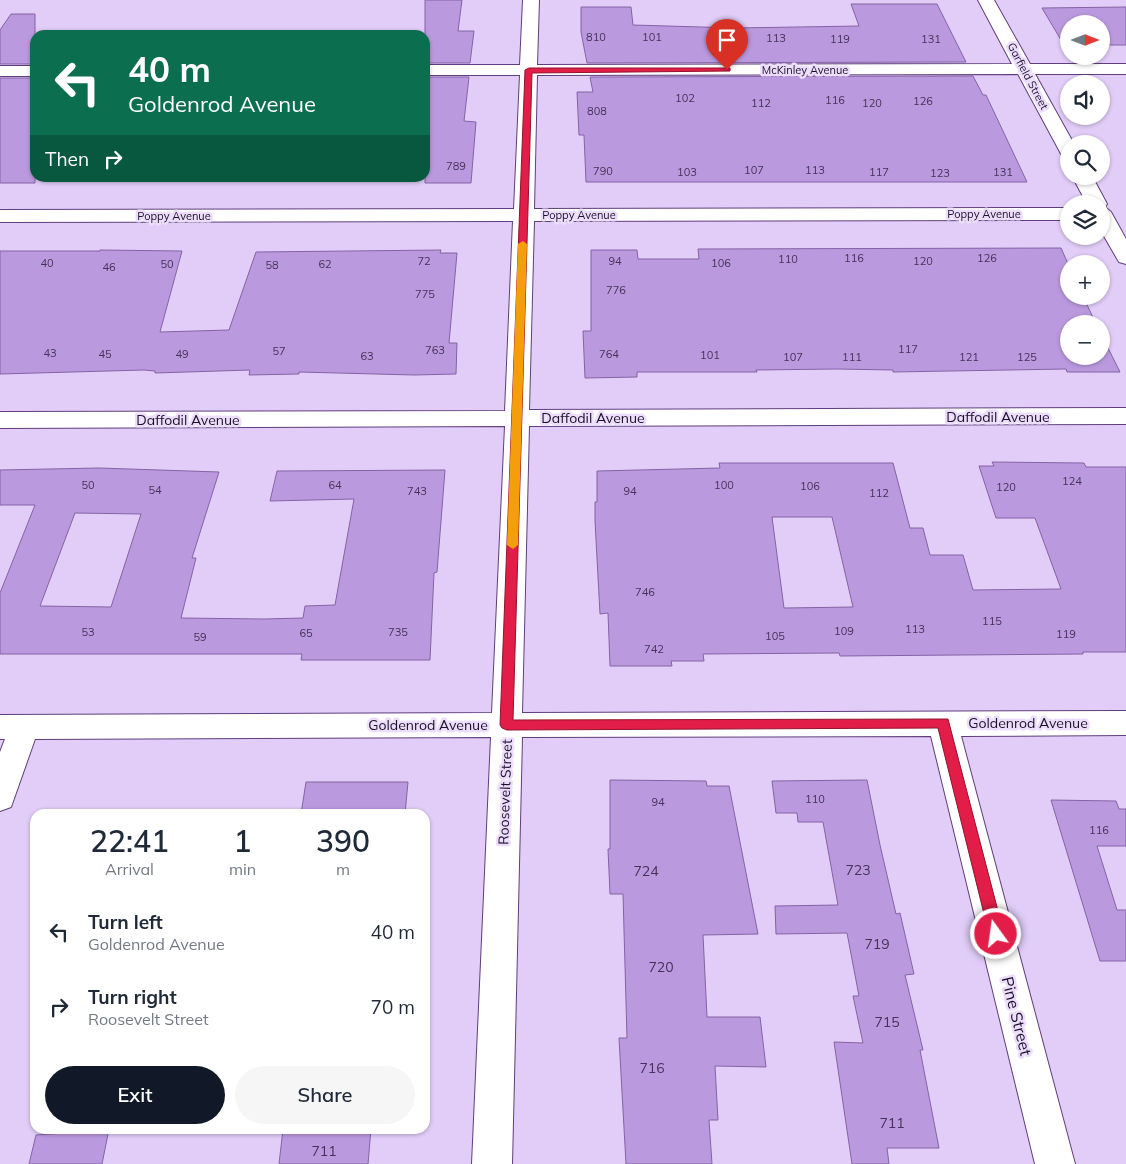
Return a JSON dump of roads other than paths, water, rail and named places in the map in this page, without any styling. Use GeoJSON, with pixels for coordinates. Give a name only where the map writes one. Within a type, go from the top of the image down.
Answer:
{"type":"FeatureCollection","features":[{"type":"Feature","properties":{"kind":"street","name":"Roosevelt Street"},"geometry":{"type":"LineString","coordinates":[[492,1164],[531,0]]}},
{"type":"Feature","properties":{"kind":"street","name":"Garfield Street"},"geometry":{"type":"LineString","coordinates":[[986,0],[1060,135]]}},
{"type":"Feature","properties":{"kind":"street","name":"McKinley Avenue"},"geometry":{"type":"LineString","coordinates":[[430,70],[1126,69]]}},
{"type":"Feature","properties":{"kind":"street"},"geometry":{"type":"LineString","coordinates":[[0,71],[30,71]]}},
{"type":"Feature","properties":{"kind":"street"},"geometry":{"type":"LineString","coordinates":[[1110,212],[1126,214]]}},
{"type":"Feature","properties":{"kind":"street","name":"Poppy Avenue"},"geometry":{"type":"LineString","coordinates":[[0,216],[1060,214]]}},
{"type":"Feature","properties":{"kind":"street"},"geometry":{"type":"LineString","coordinates":[[1110,229],[1126,258]]}},
{"type":"Feature","properties":{"kind":"street","name":"Daffodil Avenue"},"geometry":{"type":"LineString","coordinates":[[0,420],[1126,416]]}},
{"type":"Feature","properties":{"kind":"street","name":"Pine Street"},"geometry":{"type":"LineString","coordinates":[[943,723],[1055,1164]]}},
{"type":"Feature","properties":{"kind":"street","name":"Goldenrod Avenue"},"geometry":{"type":"LineString","coordinates":[[12,727],[1126,723]]}},
{"type":"Feature","properties":{"kind":"street"},"geometry":{"type":"LineString","coordinates":[[0,798],[12,727]]}}]}
